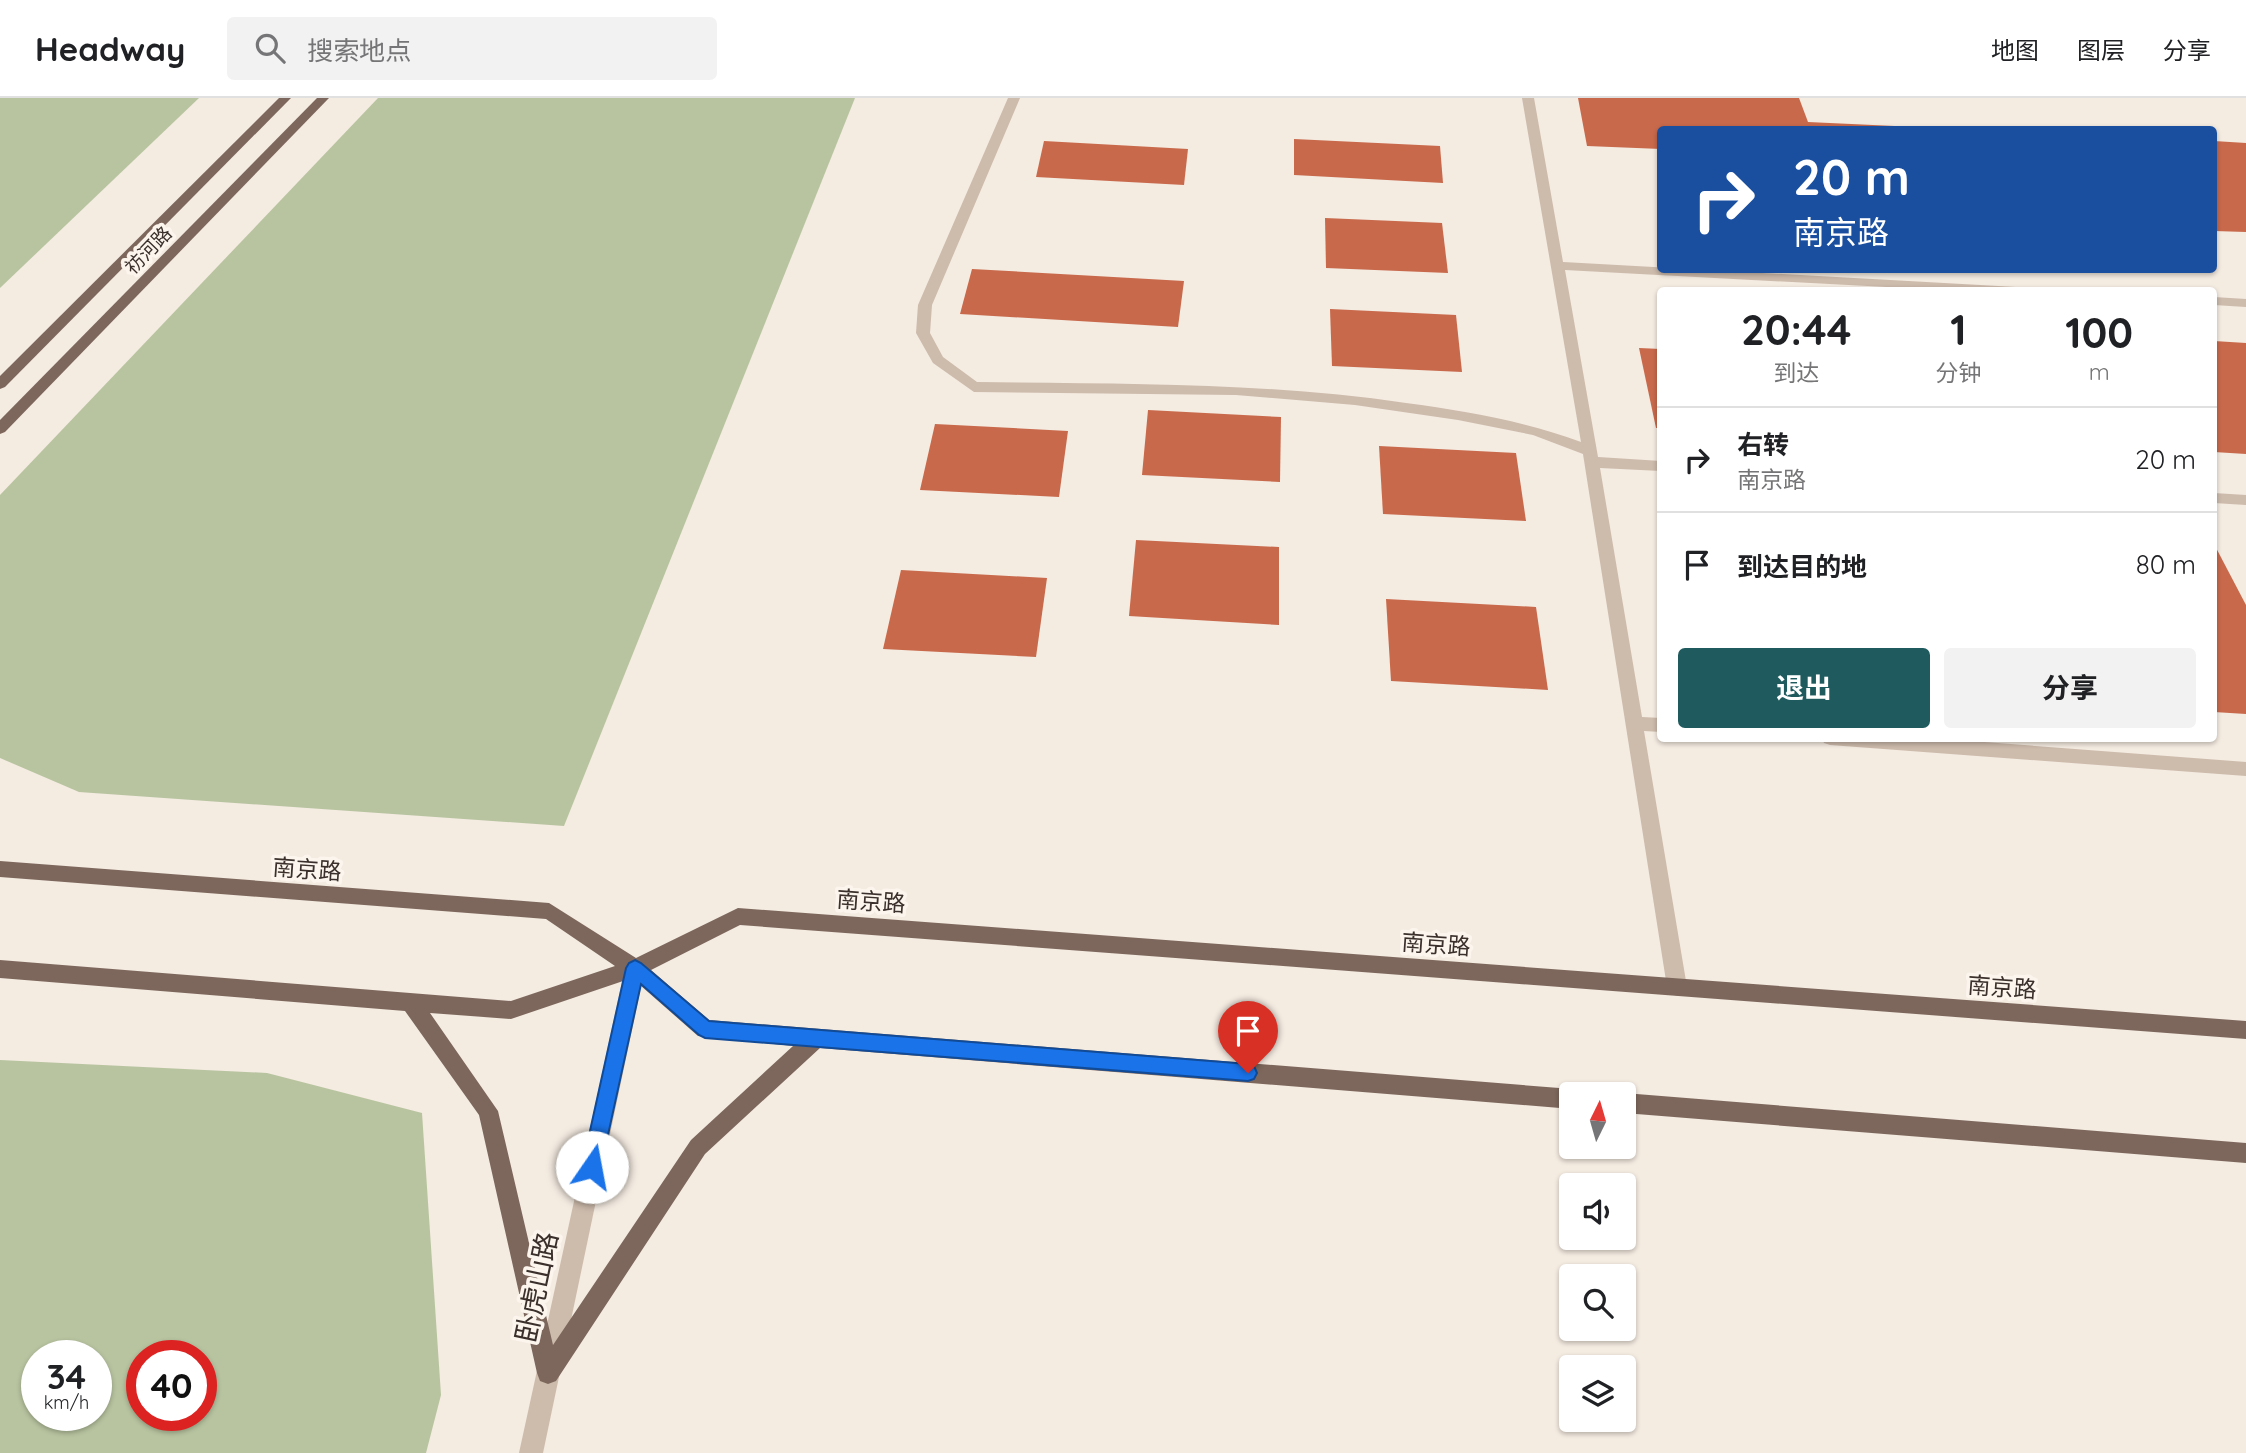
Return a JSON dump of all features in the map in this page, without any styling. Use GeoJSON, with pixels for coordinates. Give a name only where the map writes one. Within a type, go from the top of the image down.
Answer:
{"type":"FeatureCollection","features":[{"type":"Feature","properties":{"kind":"main road","name":"祊河路"},"geometry":{"type":"LineString","coordinates":[[0,384],[285,98]]}},
{"type":"Feature","properties":{"kind":"main road","name":"祊河路"},"geometry":{"type":"LineString","coordinates":[[0,429],[323,98]]}},
{"type":"Feature","properties":{"kind":"main road"},"geometry":{"type":"LineString","coordinates":[[0,858],[10,870]]}},
{"type":"Feature","properties":{"kind":"main road","name":"南京路"},"geometry":{"type":"LineString","coordinates":[[10,870],[549,911],[635,968],[705,1029],[1559,1098]]}},
{"type":"Feature","properties":{"kind":"main road","name":"南京路"},"geometry":{"type":"LineString","coordinates":[[0,969],[511,1010],[635,968],[738,916],[2246,1030]]}},
{"type":"Feature","properties":{"kind":"main road"},"geometry":{"type":"LineString","coordinates":[[411,1003],[488,1111],[548,1373]]}},
{"type":"Feature","properties":{"kind":"main road"},"geometry":{"type":"LineString","coordinates":[[548,1373],[698,1147],[816,1038]]}},
{"type":"Feature","properties":{"kind":"main road"},"geometry":{"type":"LineString","coordinates":[[1636,1104],[2246,1153]]}},
{"type":"Feature","properties":{"kind":"street"},"geometry":{"type":"LineString","coordinates":[[1014,98],[925,304],[923,333],[938,360],[974,387],[1236,390],[1354,400],[1458,415],[1536,431],[1591,456],[1657,465]]}},
{"type":"Feature","properties":{"kind":"street"},"geometry":{"type":"LineString","coordinates":[[1528,98],[1591,456],[1677,987]]}},
{"type":"Feature","properties":{"kind":"street"},"geometry":{"type":"LineString","coordinates":[[1556,266],[1657,273]]}},
{"type":"Feature","properties":{"kind":"street"},"geometry":{"type":"LineString","coordinates":[[1661,273],[1872,287]]}},
{"type":"Feature","properties":{"kind":"street"},"geometry":{"type":"LineString","coordinates":[[2217,301],[2246,303]]}},
{"type":"Feature","properties":{"kind":"street"},"geometry":{"type":"LineString","coordinates":[[2217,498],[2245,501]]}},
{"type":"Feature","properties":{"kind":"street"},"geometry":{"type":"LineString","coordinates":[[1633,723],[1657,725]]}},
{"type":"Feature","properties":{"kind":"street"},"geometry":{"type":"LineString","coordinates":[[1924,742],[2042,747],[2246,769]]}},
{"type":"Feature","properties":{"kind":"street","name":"卧虎山路"},"geometry":{"type":"LineString","coordinates":[[531,1453],[635,968]]}},
{"type":"Feature","properties":{"kind":"green space"},"geometry":{"type":"Polygon","coordinates":[[[0,98],[199,98],[0,288],[0,98]]]}},
{"type":"Feature","properties":{"kind":"green space"},"geometry":{"type":"Polygon","coordinates":[[[378,98],[855,98],[564,826],[79,792],[0,758],[0,495],[378,98]]]}},
{"type":"Feature","properties":{"kind":"green space"},"geometry":{"type":"Polygon","coordinates":[[[0,1060],[267,1073],[422,1113],[441,1395],[426,1453],[0,1453],[0,1060]]]}},
{"type":"Feature","properties":{"kind":"building"},"geometry":{"type":"Polygon","coordinates":[[[1578,98],[1799,98],[1808,122],[1894,126],[1657,126],[1657,149],[1587,146],[1578,98]]]}},
{"type":"Feature","properties":{"kind":"building"},"geometry":{"type":"Polygon","coordinates":[[[1294,139],[1440,146],[1443,183],[1294,175],[1294,139]]]}},
{"type":"Feature","properties":{"kind":"building"},"geometry":{"type":"Polygon","coordinates":[[[1044,141],[1188,149],[1184,185],[1036,177],[1044,141]]]}},
{"type":"Feature","properties":{"kind":"building"},"geometry":{"type":"Polygon","coordinates":[[[2217,141],[2246,143],[2246,232],[2217,231],[2217,141]]]}},
{"type":"Feature","properties":{"kind":"building"},"geometry":{"type":"Polygon","coordinates":[[[1325,218],[1442,223],[1448,273],[1326,268],[1325,218]]]}},
{"type":"Feature","properties":{"kind":"building"},"geometry":{"type":"Polygon","coordinates":[[[972,269],[1184,281],[1178,327],[960,314],[972,269]]]}},
{"type":"Feature","properties":{"kind":"building"},"geometry":{"type":"Polygon","coordinates":[[[1330,309],[1456,315],[1462,372],[1332,366],[1330,309]]]}},
{"type":"Feature","properties":{"kind":"building"},"geometry":{"type":"Polygon","coordinates":[[[2217,341],[2246,343],[2246,454],[2217,452],[2217,341]]]}},
{"type":"Feature","properties":{"kind":"building"},"geometry":{"type":"Polygon","coordinates":[[[1639,348],[1657,349],[1656,428],[1639,348]]]}},
{"type":"Feature","properties":{"kind":"building"},"geometry":{"type":"Polygon","coordinates":[[[1148,410],[1281,417],[1280,482],[1142,475],[1148,410]]]}},
{"type":"Feature","properties":{"kind":"building"},"geometry":{"type":"Polygon","coordinates":[[[935,424],[1068,431],[1059,497],[920,490],[935,424]]]}},
{"type":"Feature","properties":{"kind":"building"},"geometry":{"type":"Polygon","coordinates":[[[1379,446],[1516,453],[1526,521],[1383,514],[1379,446]]]}},
{"type":"Feature","properties":{"kind":"building"},"geometry":{"type":"Polygon","coordinates":[[[1136,540],[1279,547],[1279,625],[1129,616],[1136,540]]]}},
{"type":"Feature","properties":{"kind":"building"},"geometry":{"type":"Polygon","coordinates":[[[2217,550],[2246,605],[2246,714],[2217,712],[2217,550]]]}},
{"type":"Feature","properties":{"kind":"building"},"geometry":{"type":"Polygon","coordinates":[[[901,570],[1047,578],[1036,657],[883,649],[901,570]]]}},
{"type":"Feature","properties":{"kind":"building"},"geometry":{"type":"Polygon","coordinates":[[[1386,599],[1536,607],[1548,690],[1391,681],[1386,599]]]}},
{"type":"Feature","properties":{"kind":"route"},"geometry":{"type":"LineString","coordinates":[[592,1167],[635,968],[705,1029],[1248,1073]]}}]}
